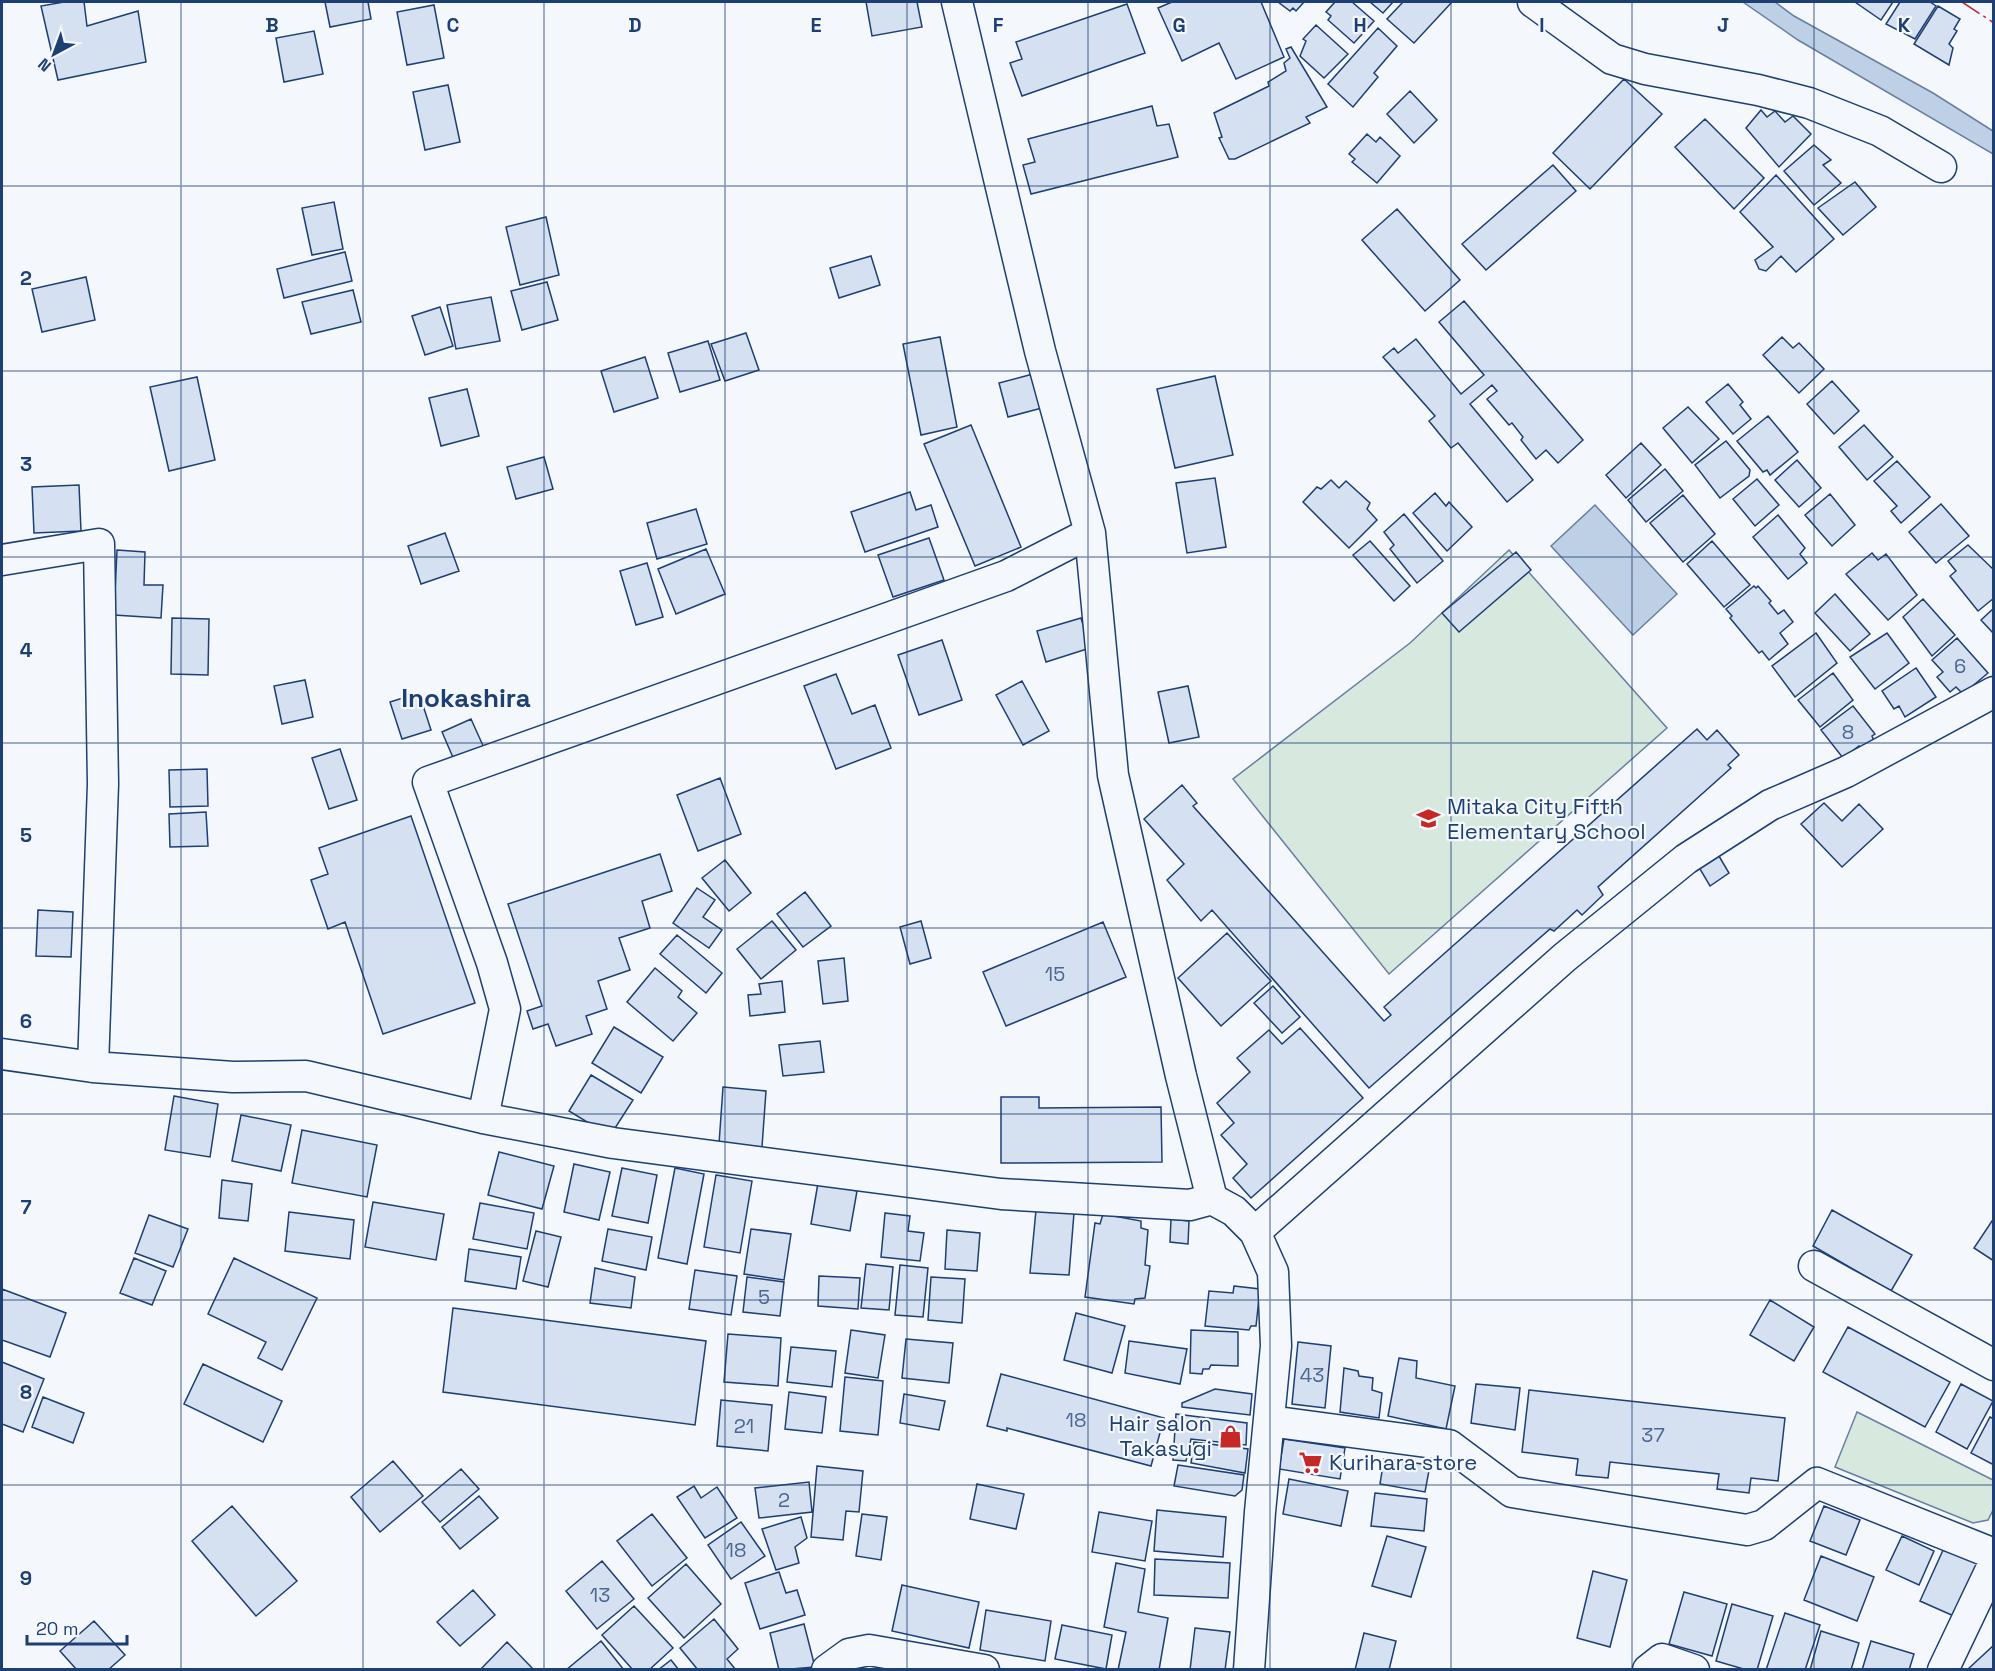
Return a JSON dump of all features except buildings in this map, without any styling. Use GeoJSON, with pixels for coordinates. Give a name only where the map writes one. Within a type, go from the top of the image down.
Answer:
{"type":"FeatureCollection","features":[{"type":"Feature","properties":{"kind":"street"},"geometry":{"type":"LineString","coordinates":[[957,2],[1040,351],[1090,533],[1113,775],[1180,1076],[1212,1199]]}},
{"type":"Feature","properties":{"kind":"street"},"geometry":{"type":"LineString","coordinates":[[1533,2],[1612,59],[1645,69],[1758,90],[1809,103],[1880,131],[1941,167]]}},
{"type":"Feature","properties":{"kind":"street"},"geometry":{"type":"LineString","coordinates":[[483,1118],[505,1009],[492,963],[428,782],[1006,576],[1090,533]]}},
{"type":"Feature","properties":{"kind":"street"},"geometry":{"type":"LineString","coordinates":[[2,560],[99,544],[103,784],[93,1066]]}},
{"type":"Feature","properties":{"kind":"street"},"geometry":{"type":"LineString","coordinates":[[1255,1232],[1565,957],[1686,859],[1770,805],[1846,772],[1994,692]]}},
{"type":"Feature","properties":{"kind":"street"},"geometry":{"type":"LineString","coordinates":[[2,1053],[93,1066],[233,1077],[306,1076],[483,1118],[613,1143],[1001,1194],[1190,1205],[1212,1199],[1234,1211],[1255,1232],[1273,1272],[1276,1327],[1249,1670]]}},
{"type":"Feature","properties":{"kind":"street"},"geometry":{"type":"LineString","coordinates":[[1814,1266],[1994,1365]]}},
{"type":"Feature","properties":{"kind":"street"},"geometry":{"type":"LineString","coordinates":[[1270,1420],[1449,1445],[1512,1492],[1747,1530],[1764,1525],[1817,1483],[1994,1554]]}},
{"type":"Feature","properties":{"kind":"street"},"geometry":{"type":"LineString","coordinates":[[1943,1670],[1994,1563]]}},
{"type":"Feature","properties":{"kind":"street"},"geometry":{"type":"LineString","coordinates":[[827,1670],[849,1654],[869,1650],[984,1670]]}},
{"type":"Feature","properties":{"kind":"street"},"geometry":{"type":"LineString","coordinates":[[1648,1670],[1662,1659],[1694,1670]]}},
{"type":"Feature","properties":{"kind":"shaded area"},"geometry":{"type":"Polygon","coordinates":[[[1509,550],[1667,728],[1389,974],[1233,779],[1410,643],[1509,550]]]}},
{"type":"Feature","properties":{"kind":"shaded area"},"geometry":{"type":"Polygon","coordinates":[[[1857,1412],[1993,1480],[1993,1510],[1988,1520],[1973,1523],[1835,1467],[1857,1412]]]}},
{"type":"Feature","properties":{"kind":"water"},"geometry":{"type":"Polygon","coordinates":[[[1743,2],[1775,2],[1794,16],[1933,93],[1993,131],[1993,154],[1798,40],[1743,2]]]}},
{"type":"Feature","properties":{"kind":"water"},"geometry":{"type":"Polygon","coordinates":[[[1595,505],[1677,594],[1633,635],[1551,546],[1595,505]]]}},
{"type":"Feature","properties":{"kind":"power"},"geometry":{"type":"LineString","coordinates":[[1962,2],[1994,23]]}},
{"type":"Feature","properties":{"kind":"place","name":"Mitaka City Fifth Elementary School"},"geometry":{"type":"Point","coordinates":[1429,819]}},
{"type":"Feature","properties":{"kind":"place","name":"Hair salon Takasugi"},"geometry":{"type":"Point","coordinates":[1230,1436]}},
{"type":"Feature","properties":{"kind":"place","name":"Kurihara store"},"geometry":{"type":"Point","coordinates":[1311,1462]}},
{"type":"Feature","properties":{"kind":"district","name":"Inokashira"},"geometry":{"type":"Point","coordinates":[466,698]}}]}
